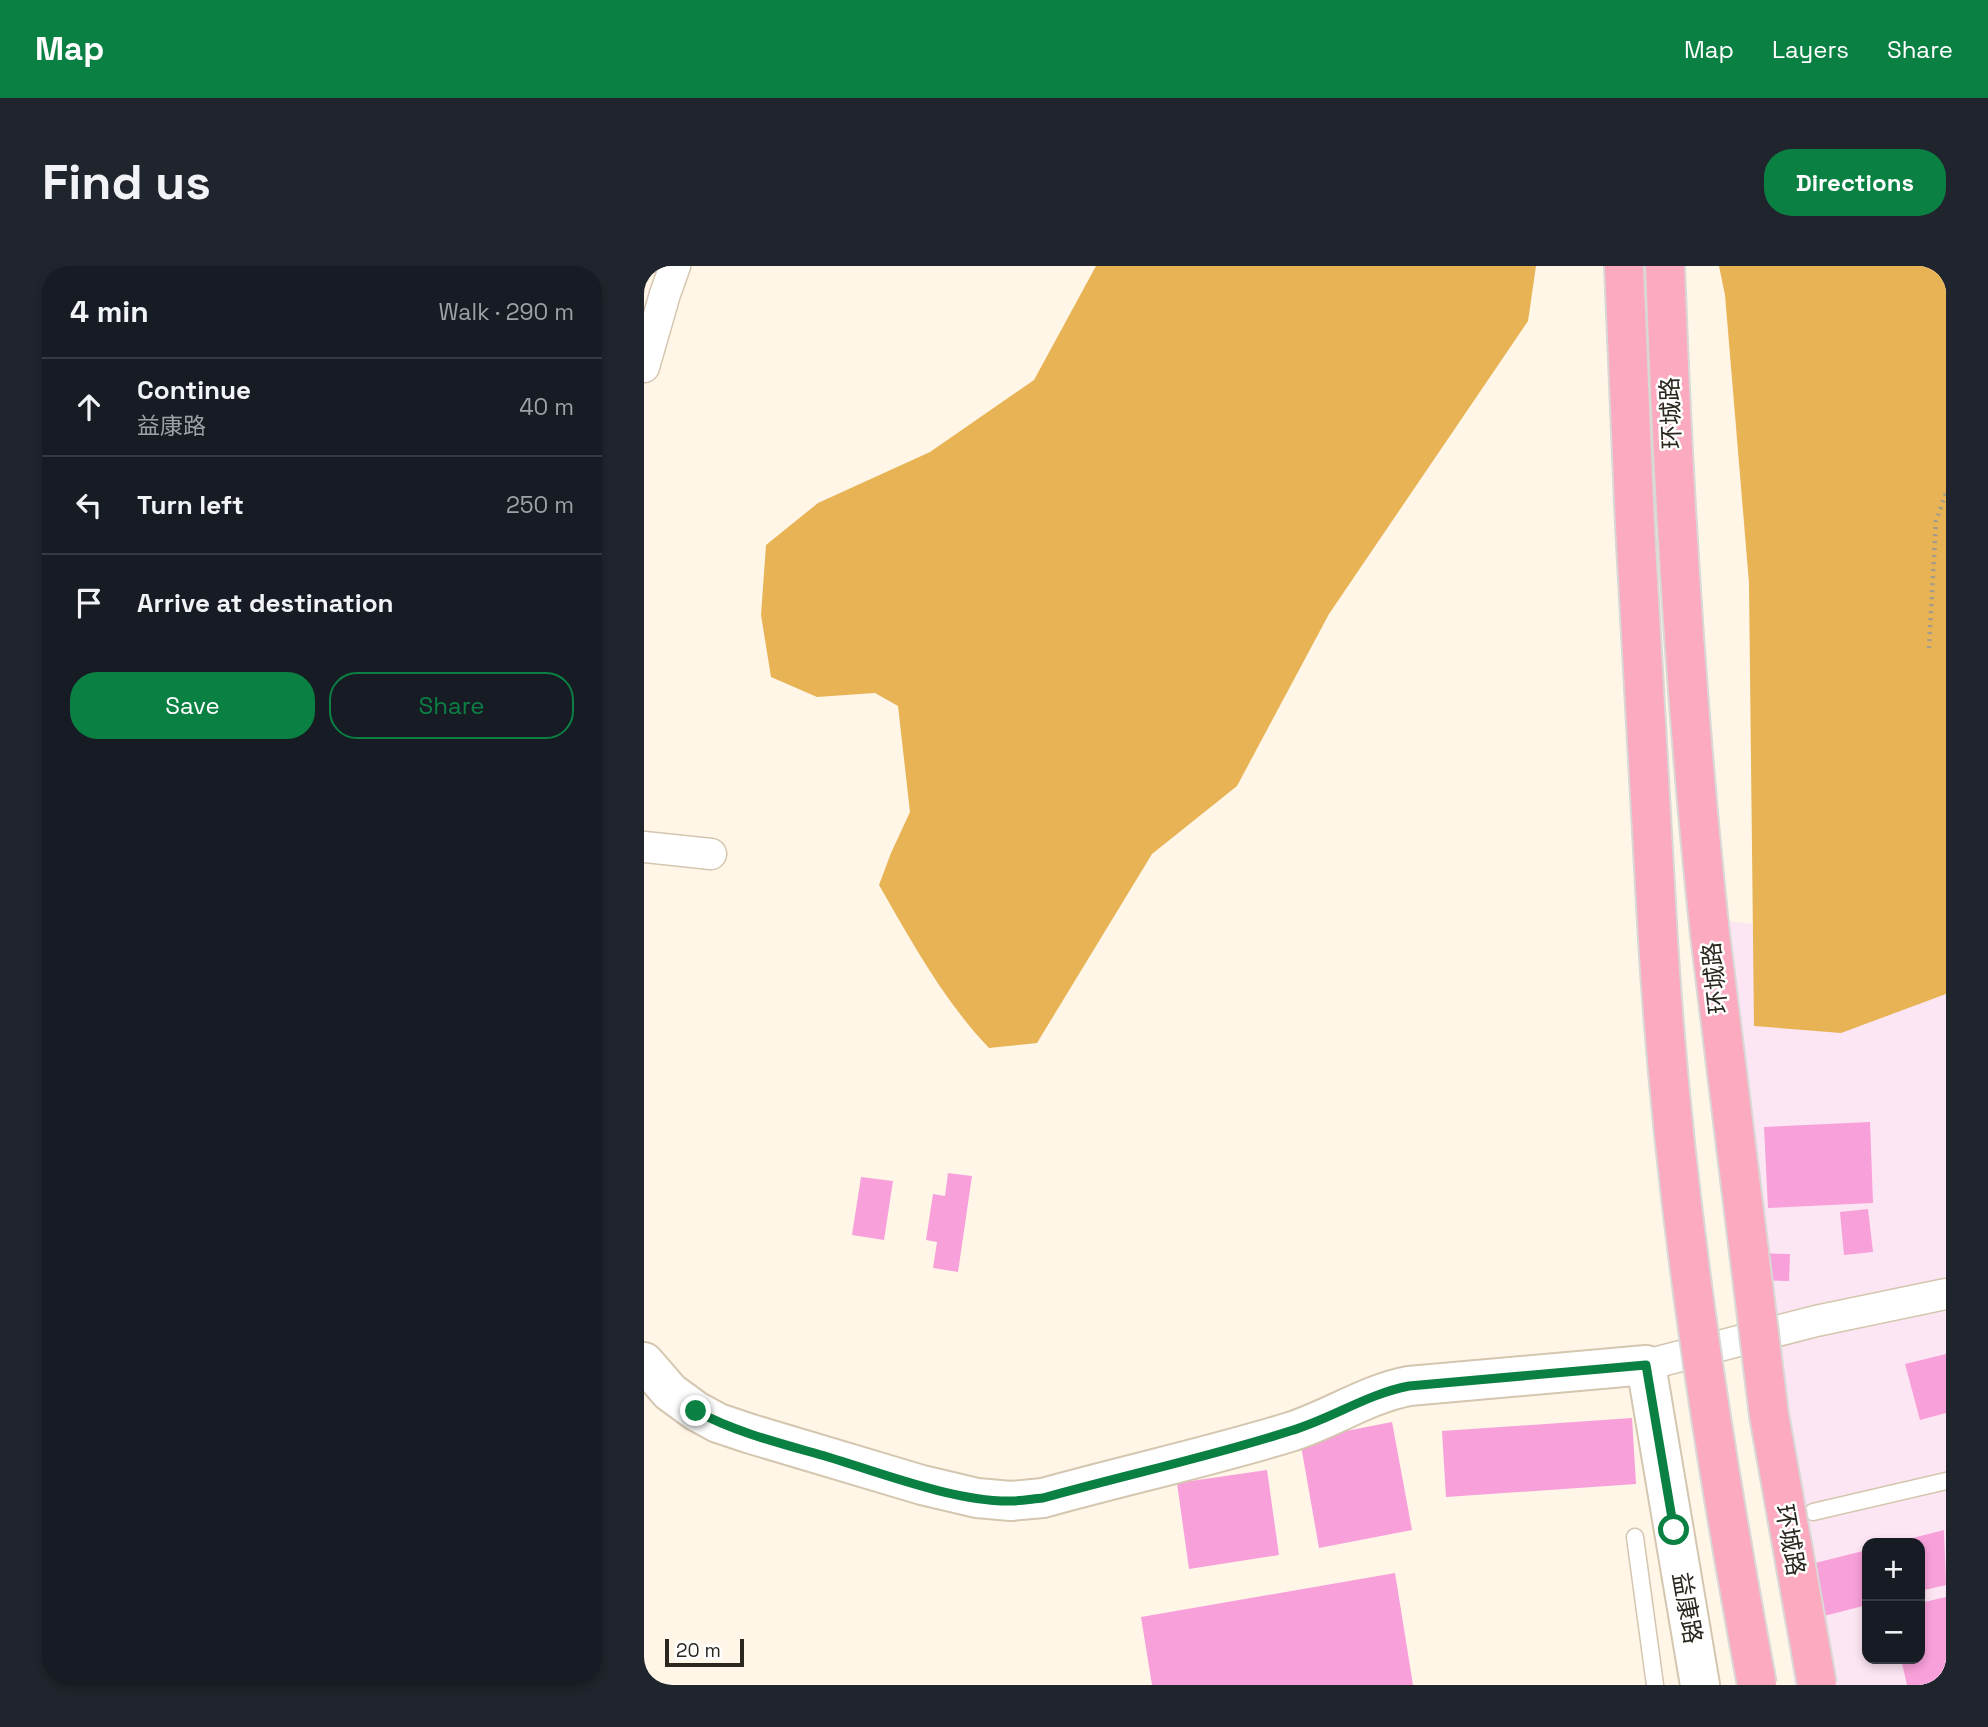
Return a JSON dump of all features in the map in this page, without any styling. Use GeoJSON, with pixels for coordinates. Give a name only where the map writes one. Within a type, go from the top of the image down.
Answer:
{"type":"FeatureCollection","features":[{"type":"Feature","properties":{"kind":"main road","name":"环城路"},"geometry":{"type":"LineString","coordinates":[[1624,266],[1634,514],[1658,940],[1673,1115],[1697,1318],[1728,1526],[1757,1685]]}},
{"type":"Feature","properties":{"kind":"main road","name":"环城路"},"geometry":{"type":"LineString","coordinates":[[1665,266],[1679,574],[1710,934],[1769,1415],[1817,1685]]}},
{"type":"Feature","properties":{"kind":"street"},"geometry":{"type":"LineString","coordinates":[[644,368],[675,266]]}},
{"type":"Feature","properties":{"kind":"street"},"geometry":{"type":"LineString","coordinates":[[644,847],[711,854]]}},
{"type":"Feature","properties":{"kind":"street"},"geometry":{"type":"LineString","coordinates":[[644,1362],[670,1392],[718,1423],[922,1485],[977,1498],[1011,1501],[1043,1498],[1291,1431],[1334,1416],[1384,1391],[1409,1386],[1646,1365],[1816,1321],[1946,1294]]}},
{"type":"Feature","properties":{"kind":"street","name":"益康路"},"geometry":{"type":"LineString","coordinates":[[1646,1365],[1700,1685]]}},
{"type":"Feature","properties":{"kind":"lane"},"geometry":{"type":"LineString","coordinates":[[1813,1513],[1946,1481]]}},
{"type":"Feature","properties":{"kind":"lane"},"geometry":{"type":"LineString","coordinates":[[1636,1537],[1655,1685]]}},
{"type":"Feature","properties":{"kind":"path"},"geometry":{"type":"LineString","coordinates":[[1929,648],[1936,520],[1946,494]]}},
{"type":"Feature","properties":{"kind":"shaded area"},"geometry":{"type":"Polygon","coordinates":[[[1096,266],[1536,266],[1528,321],[1329,614],[1237,786],[1152,854],[1037,1043],[989,1048],[943,991],[879,885],[910,812],[898,706],[875,693],[817,697],[771,677],[761,615],[766,545],[818,503],[930,452],[1034,380],[1096,266]]]}},
{"type":"Feature","properties":{"kind":"shaded area"},"geometry":{"type":"Polygon","coordinates":[[[1719,266],[1946,266],[1946,994],[1841,1033],[1754,1026],[1749,583],[1725,295],[1719,266]]]}},
{"type":"Feature","properties":{"kind":"shaded area"},"geometry":{"type":"Polygon","coordinates":[[[1719,920],[1901,942],[1946,937],[1946,1685],[1795,1685],[1742,1370],[1720,1067],[1719,920]]]}},
{"type":"Feature","properties":{"kind":"building"},"geometry":{"type":"Polygon","coordinates":[[[1870,1122],[1873,1203],[1768,1208],[1764,1127],[1870,1122]]]}},
{"type":"Feature","properties":{"kind":"building"},"geometry":{"type":"Polygon","coordinates":[[[948,1173],[972,1176],[958,1272],[933,1268],[937,1242],[926,1240],[933,1194],[945,1196],[948,1173]]]}},
{"type":"Feature","properties":{"kind":"building"},"geometry":{"type":"Polygon","coordinates":[[[861,1177],[893,1181],[884,1240],[852,1235],[861,1177]]]}},
{"type":"Feature","properties":{"kind":"building"},"geometry":{"type":"Polygon","coordinates":[[[1868,1209],[1873,1252],[1844,1255],[1840,1212],[1868,1209]]]}},
{"type":"Feature","properties":{"kind":"building"},"geometry":{"type":"Polygon","coordinates":[[[1755,1253],[1790,1254],[1789,1281],[1755,1280],[1755,1253]]]}},
{"type":"Feature","properties":{"kind":"building"},"geometry":{"type":"Polygon","coordinates":[[[1946,1354],[1946,1413],[1920,1420],[1905,1364],[1946,1354]]]}},
{"type":"Feature","properties":{"kind":"building"},"geometry":{"type":"Polygon","coordinates":[[[1632,1418],[1636,1484],[1446,1497],[1442,1431],[1632,1418]]]}},
{"type":"Feature","properties":{"kind":"building"},"geometry":{"type":"Polygon","coordinates":[[[1392,1422],[1412,1530],[1319,1548],[1300,1440],[1392,1422]]]}},
{"type":"Feature","properties":{"kind":"building"},"geometry":{"type":"Polygon","coordinates":[[[1267,1470],[1279,1555],[1189,1569],[1177,1483],[1267,1470]]]}},
{"type":"Feature","properties":{"kind":"building"},"geometry":{"type":"Polygon","coordinates":[[[1944,1530],[1946,1585],[1925,1590],[1925,1538],[1913,1538],[1944,1530]]]}},
{"type":"Feature","properties":{"kind":"building"},"geometry":{"type":"Polygon","coordinates":[[[1862,1551],[1862,1606],[1816,1618],[1803,1566],[1862,1551]]]}},
{"type":"Feature","properties":{"kind":"building"},"geometry":{"type":"Polygon","coordinates":[[[1395,1573],[1413,1685],[1152,1685],[1141,1617],[1395,1573]]]}},
{"type":"Feature","properties":{"kind":"building"},"geometry":{"type":"Polygon","coordinates":[[[1946,1597],[1946,1685],[1907,1685],[1902,1664],[1925,1664],[1925,1602],[1946,1597]]]}},
{"type":"Feature","properties":{"kind":"route"},"geometry":{"type":"LineString","coordinates":[[696,1411],[718,1423],[751,1434],[922,1485],[977,1498],[1011,1501],[1043,1498],[1291,1431],[1334,1416],[1384,1391],[1409,1386],[1646,1365],[1674,1530]]}}]}
